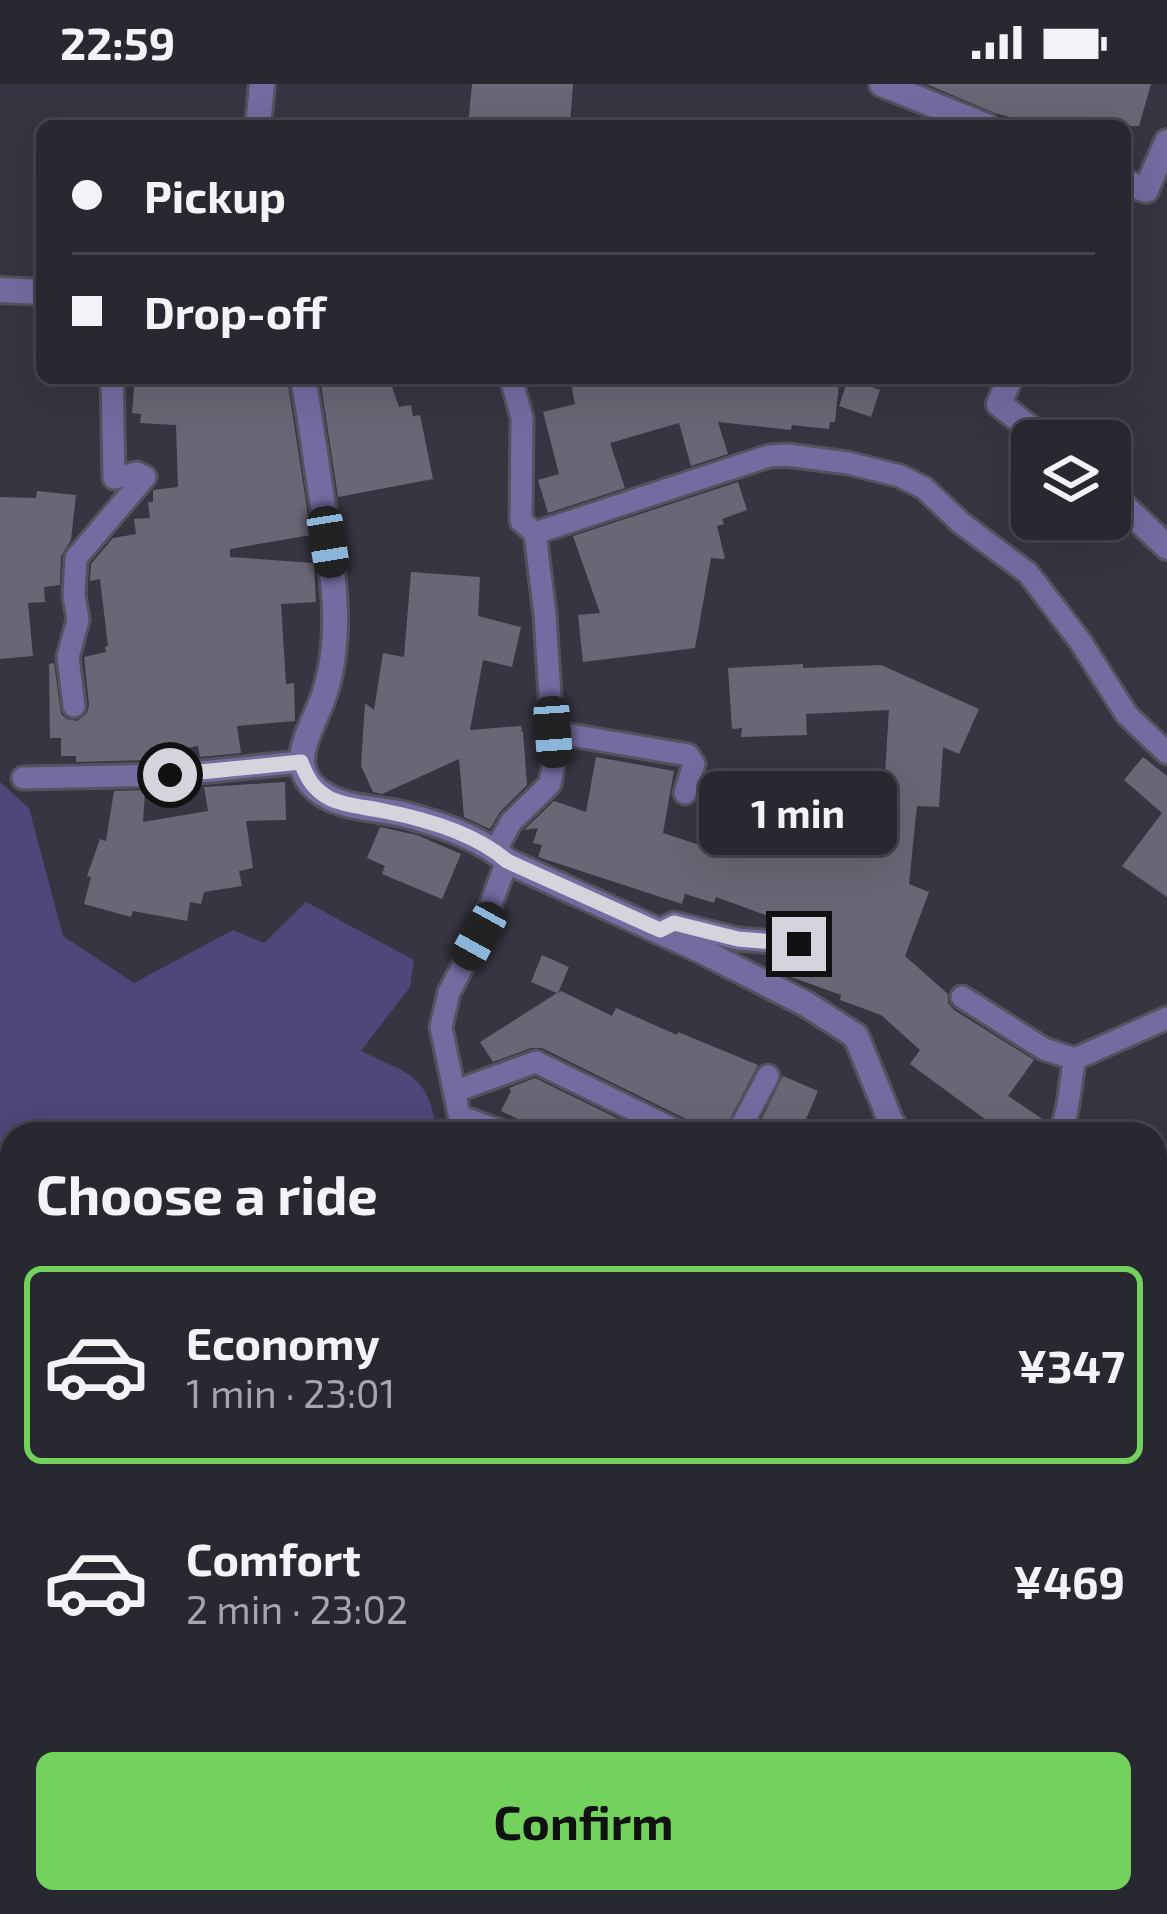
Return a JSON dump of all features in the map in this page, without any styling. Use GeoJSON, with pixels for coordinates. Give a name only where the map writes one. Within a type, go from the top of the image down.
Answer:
{"type":"FeatureCollection","features":[{"type":"Feature","properties":{"kind":"street"},"geometry":{"type":"LineString","coordinates":[[259,120],[262,84]]}},
{"type":"Feature","properties":{"kind":"street"},"geometry":{"type":"LineString","coordinates":[[882,84],[971,120]]}},
{"type":"Feature","properties":{"kind":"street"},"geometry":{"type":"LineString","coordinates":[[1131,184],[1146,190],[1167,142]]}},
{"type":"Feature","properties":{"kind":"street"},"geometry":{"type":"LineString","coordinates":[[0,290],[36,292]]}},
{"type":"Feature","properties":{"kind":"street"},"geometry":{"type":"LineString","coordinates":[[304,384],[334,574],[336,626],[324,694],[301,762],[309,783],[333,800],[409,816],[501,856],[806,1004],[856,1036],[891,1122]]}},
{"type":"Feature","properties":{"kind":"street"},"geometry":{"type":"LineString","coordinates":[[1007,384],[999,404],[1020,420]]}},
{"type":"Feature","properties":{"kind":"street"},"geometry":{"type":"LineString","coordinates":[[1131,513],[1167,547]]}},
{"type":"Feature","properties":{"kind":"lane"},"geometry":{"type":"LineString","coordinates":[[74,706],[68,657],[78,620],[76,558],[145,477],[137,473],[115,478],[112,384]]}},
{"type":"Feature","properties":{"kind":"lane"},"geometry":{"type":"LineString","coordinates":[[461,1122],[441,1027],[448,992],[479,936],[511,822],[550,784],[554,761],[545,615],[535,533],[521,521],[522,418],[513,384]]}},
{"type":"Feature","properties":{"kind":"lane"},"geometry":{"type":"LineString","coordinates":[[535,533],[769,456],[848,463],[900,476],[924,488],[961,523],[1028,573],[1081,641],[1127,715],[1167,753]]}},
{"type":"Feature","properties":{"kind":"lane"},"geometry":{"type":"LineString","coordinates":[[553,732],[688,755],[694,764],[685,793]]}},
{"type":"Feature","properties":{"kind":"lane"},"geometry":{"type":"LineString","coordinates":[[23,778],[170,775],[301,762]]}},
{"type":"Feature","properties":{"kind":"lane"},"geometry":{"type":"LineString","coordinates":[[660,930],[674,923],[738,939],[799,944]]}},
{"type":"Feature","properties":{"kind":"lane"},"geometry":{"type":"LineString","coordinates":[[962,997],[1044,1049],[1075,1059],[1167,1018]]}},
{"type":"Feature","properties":{"kind":"lane"},"geometry":{"type":"LineString","coordinates":[[1062,1122],[1075,1059]]}},
{"type":"Feature","properties":{"kind":"lane"},"geometry":{"type":"LineString","coordinates":[[456,1090],[536,1062],[658,1122]]}},
{"type":"Feature","properties":{"kind":"lane"},"geometry":{"type":"LineString","coordinates":[[743,1122],[768,1076]]}},
{"type":"Feature","properties":{"kind":"shaded area"},"geometry":{"type":"Polygon","coordinates":[[[0,782],[29,808],[63,936],[134,983],[233,930],[264,943],[306,902],[414,960],[410,987],[361,1051],[414,1079],[428,1098],[436,1122],[0,1122],[0,782]]]}},
{"type":"Feature","properties":{"kind":"building"},"geometry":{"type":"Polygon","coordinates":[[[472,84],[573,84],[570,120],[469,120],[472,84]]]}},
{"type":"Feature","properties":{"kind":"building"},"geometry":{"type":"Polygon","coordinates":[[[926,84],[1151,84],[1139,126],[1131,126],[1131,120],[1020,120],[926,84]]]}},
{"type":"Feature","properties":{"kind":"building"},"geometry":{"type":"Polygon","coordinates":[[[134,384],[288,384],[311,535],[230,549],[230,557],[314,563],[316,602],[281,604],[286,684],[294,683],[295,721],[237,726],[241,753],[200,757],[198,746],[147,755],[147,760],[76,762],[76,756],[61,756],[61,738],[50,738],[49,664],[54,663],[61,714],[77,721],[89,705],[84,657],[106,652],[108,646],[100,579],[90,581],[91,564],[113,538],[136,534],[134,519],[150,518],[148,502],[153,502],[153,490],[178,487],[176,425],[140,423],[141,414],[132,413],[134,384]]]}},
{"type":"Feature","properties":{"kind":"building"},"geometry":{"type":"Polygon","coordinates":[[[321,384],[391,384],[399,407],[411,405],[413,416],[420,415],[433,479],[338,497],[321,384]]]}},
{"type":"Feature","properties":{"kind":"building"},"geometry":{"type":"Polygon","coordinates":[[[571,384],[839,384],[835,422],[830,422],[829,429],[718,422],[728,454],[691,466],[679,423],[610,443],[625,488],[548,513],[538,480],[559,474],[543,412],[575,404],[571,384]]]}},
{"type":"Feature","properties":{"kind":"building"},"geometry":{"type":"Polygon","coordinates":[[[846,384],[880,390],[871,417],[839,406],[846,384]]]}},
{"type":"Feature","properties":{"kind":"building"},"geometry":{"type":"Polygon","coordinates":[[[738,482],[747,510],[722,519],[724,524],[717,526],[725,559],[711,558],[695,648],[583,662],[578,615],[600,613],[573,536],[738,482]]]}},
{"type":"Feature","properties":{"kind":"building"},"geometry":{"type":"Polygon","coordinates":[[[37,491],[76,495],[71,540],[61,556],[60,585],[44,587],[45,602],[28,603],[33,656],[0,659],[0,497],[36,498],[37,491]]]}},
{"type":"Feature","properties":{"kind":"building"},"geometry":{"type":"Polygon","coordinates":[[[411,572],[480,577],[478,616],[521,627],[512,667],[483,660],[470,730],[521,726],[519,732],[523,731],[527,785],[490,829],[464,817],[459,759],[382,794],[373,792],[361,766],[365,703],[374,710],[383,653],[404,657],[411,572]]]}},
{"type":"Feature","properties":{"kind":"building"},"geometry":{"type":"Polygon","coordinates":[[[881,665],[979,709],[959,754],[943,747],[939,807],[917,806],[909,884],[929,892],[905,956],[948,994],[954,1010],[1034,1060],[1008,1096],[1047,1122],[989,1122],[910,1064],[920,1050],[881,1015],[791,977],[798,959],[812,951],[809,931],[716,897],[714,903],[685,894],[682,904],[538,857],[542,845],[533,843],[538,828],[524,830],[554,801],[586,812],[596,757],[674,771],[663,833],[718,851],[734,772],[816,788],[810,815],[882,822],[889,710],[806,714],[807,735],[741,737],[742,728],[732,729],[728,668],[881,665]]]}},
{"type":"Feature","properties":{"kind":"building"},"geometry":{"type":"Polygon","coordinates":[[[1143,757],[1167,776],[1167,897],[1122,866],[1162,813],[1124,780],[1143,757]]]}},
{"type":"Feature","properties":{"kind":"building"},"geometry":{"type":"Polygon","coordinates":[[[285,782],[286,820],[246,821],[253,868],[239,871],[242,886],[204,892],[201,904],[190,902],[187,921],[133,911],[131,917],[84,904],[91,877],[87,876],[100,839],[106,841],[114,791],[145,790],[143,822],[208,811],[204,787],[285,782]]]}},
{"type":"Feature","properties":{"kind":"building"},"geometry":{"type":"Polygon","coordinates":[[[380,827],[417,835],[461,854],[442,899],[382,874],[385,866],[367,858],[380,827]]]}},
{"type":"Feature","properties":{"kind":"building"},"geometry":{"type":"Polygon","coordinates":[[[542,955],[569,967],[558,993],[612,1016],[616,1008],[758,1065],[728,1122],[691,1122],[542,1048],[493,1062],[480,1042],[557,993],[531,982],[542,955]]]}},
{"type":"Feature","properties":{"kind":"building"},"geometry":{"type":"Polygon","coordinates":[[[783,1076],[818,1091],[805,1122],[760,1122],[783,1076]]]}},
{"type":"Feature","properties":{"kind":"building"},"geometry":{"type":"Polygon","coordinates":[[[535,1078],[625,1122],[524,1122],[501,1111],[509,1088],[535,1078]]]}},
{"type":"Feature","properties":{"kind":"route"},"geometry":{"type":"LineString","coordinates":[[170,775],[301,762],[309,783],[333,800],[409,816],[454,832],[660,930],[674,923],[738,939],[799,944]]}}]}
